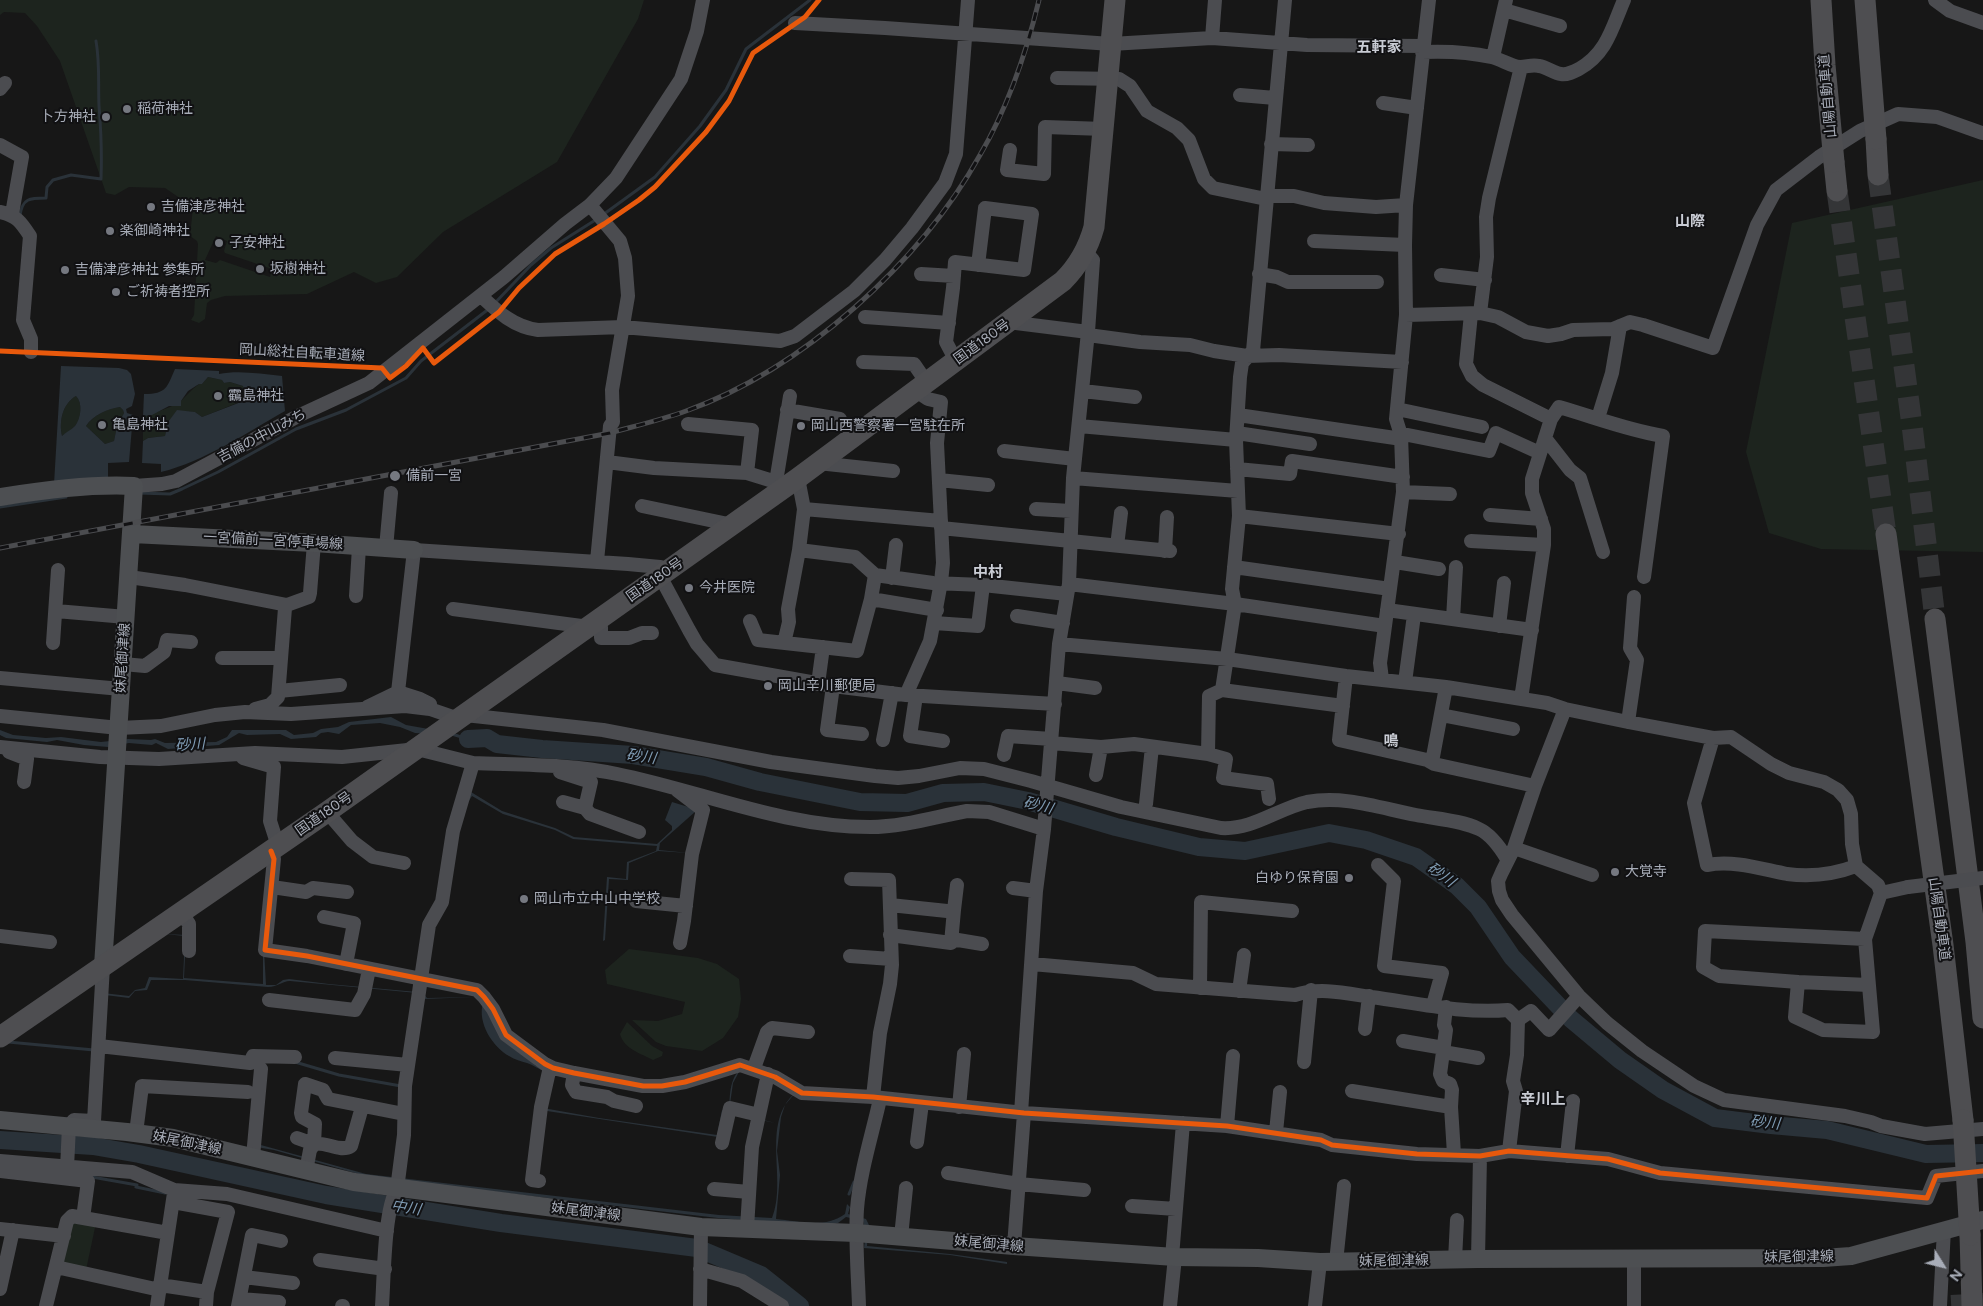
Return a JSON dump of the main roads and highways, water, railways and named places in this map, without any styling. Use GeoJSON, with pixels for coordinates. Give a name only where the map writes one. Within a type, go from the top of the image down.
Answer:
{"type":"FeatureCollection","features":[{"type":"Feature","properties":{"kind":"highway","name":"国道180号"},"geometry":{"type":"LineString","coordinates":[[0,1036],[274,849],[422,745],[456,717],[593,624],[733,525],[785,483],[818,463],[1063,281],[1086,252],[1094,227],[1114,0]]}},
{"type":"Feature","properties":{"kind":"highway","name":"山陽自動車道"},"geometry":{"type":"LineString","coordinates":[[1821,0],[1837,191]]}},
{"type":"Feature","properties":{"kind":"highway"},"geometry":{"type":"LineString","coordinates":[[1865,0],[1878,174]]}},
{"type":"Feature","properties":{"kind":"highway","name":"山陽自動車道"},"geometry":{"type":"LineString","coordinates":[[1886,534],[1943,945],[1977,1227],[1972,1306]]}},
{"type":"Feature","properties":{"kind":"highway"},"geometry":{"type":"LineString","coordinates":[[1935,619],[1976,942],[1983,1018]]}},
{"type":"Feature","properties":{"kind":"main road","name":"妹尾御津線"},"geometry":{"type":"LineString","coordinates":[[0,497],[50,489],[113,485],[134,491],[103,966]]}},
{"type":"Feature","properties":{"kind":"main road","name":"一宮備前一宮停車場線"},"geometry":{"type":"LineString","coordinates":[[132,534],[314,542],[414,550]]}},
{"type":"Feature","properties":{"kind":"main road","name":"妹尾御津線"},"geometry":{"type":"LineString","coordinates":[[0,1120],[173,1138],[395,1192],[701,1230],[747,1228],[856,1233],[1174,1257],[1258,1258],[1328,1262],[1478,1258],[1823,1258],[1851,1256],[1944,1229],[1977,1227]]}},
{"type":"Feature","properties":{"kind":"water"},"geometry":{"type":"Polygon","coordinates":[[[61,366],[119,368],[127,370],[131,374],[135,394],[132,406],[126,409],[127,413],[133,415],[129,462],[108,463],[108,480],[54,484],[61,366]],[[76,396],[71,399],[65,408],[61,425],[62,436],[75,426],[79,419],[80,403],[76,396]],[[120,407],[101,413],[86,426],[105,444],[114,441],[117,426],[124,413],[120,407]]]}},
{"type":"Feature","properties":{"kind":"water"},"geometry":{"type":"Polygon","coordinates":[[[175,369],[219,371],[219,374],[242,372],[282,376],[285,411],[209,454],[161,472],[161,464],[142,463],[143,441],[148,438],[165,436],[168,422],[177,410],[195,412],[202,417],[241,402],[245,397],[243,386],[230,382],[224,383],[222,380],[208,377],[202,384],[188,391],[181,401],[181,406],[169,406],[152,415],[143,416],[144,394],[162,391],[168,385],[175,369]]]}},
{"type":"Feature","properties":{"kind":"water"},"geometry":{"type":"Polygon","coordinates":[[[391,717],[406,725],[457,734],[468,738],[484,734],[493,736],[489,741],[473,742],[453,736],[415,733],[400,727],[380,723],[351,725],[339,734],[328,732],[321,733],[316,737],[291,739],[280,734],[247,735],[239,733],[219,745],[168,749],[156,743],[152,745],[129,743],[108,747],[57,740],[47,742],[6,738],[0,735],[0,730],[13,735],[46,738],[61,737],[101,742],[155,739],[165,743],[216,742],[227,737],[232,730],[286,730],[294,735],[313,733],[321,729],[338,727],[349,722],[391,717]]]}},
{"type":"Feature","properties":{"kind":"water"},"geometry":{"type":"Polygon","coordinates":[[[473,784],[471,792],[502,811],[555,828],[574,837],[657,844],[672,830],[672,826],[665,820],[672,802],[695,809],[696,811],[660,843],[659,850],[689,853],[658,851],[629,863],[628,880],[609,879],[605,940],[603,941],[607,877],[626,879],[627,862],[656,851],[657,846],[573,839],[555,830],[503,814],[472,796],[467,804],[473,784]]]}},
{"type":"Feature","properties":{"kind":"water"},"geometry":{"type":"Polygon","coordinates":[[[164,934],[186,935],[184,978],[263,984],[264,950],[266,985],[276,985],[283,980],[289,979],[417,992],[423,993],[427,998],[476,997],[423,999],[417,993],[290,981],[275,986],[268,987],[185,980],[151,980],[147,990],[135,991],[129,998],[105,995],[103,993],[129,996],[135,990],[145,988],[149,977],[183,979],[185,936],[164,934]]]}},
{"type":"Feature","properties":{"kind":"water"},"geometry":{"type":"Polygon","coordinates":[[[483,1003],[536,1066],[540,1065],[545,1072],[511,1057],[497,1047],[484,1026],[482,1018],[483,1003]]]}},
{"type":"Feature","properties":{"kind":"water"},"geometry":{"type":"Polygon","coordinates":[[[740,1070],[733,1083],[729,1111],[732,1084],[740,1070]]]}},
{"type":"Feature","properties":{"kind":"water"},"geometry":{"type":"Polygon","coordinates":[[[785,1105],[781,1117],[777,1151],[780,1175],[776,1219],[820,1223],[837,1219],[845,1214],[847,1204],[850,1207],[848,1214],[866,1219],[869,1225],[867,1246],[950,1254],[1007,1262],[1007,1264],[950,1255],[864,1248],[866,1232],[863,1221],[846,1217],[838,1223],[823,1226],[718,1218],[369,1177],[274,1150],[250,1146],[250,1142],[366,1174],[719,1215],[772,1218],[776,1203],[777,1187],[776,1153],[777,1136],[779,1120],[785,1105]]]}},
{"type":"Feature","properties":{"kind":"water"},"geometry":{"type":"Polygon","coordinates":[[[543,1108],[717,1135],[722,1110],[775,1123],[724,1112],[718,1137],[547,1111],[543,1108]]]}},
{"type":"Feature","properties":{"kind":"waterway"},"geometry":{"type":"LineString","coordinates":[[604,214],[655,177],[700,126],[726,90],[746,49],[810,0]]}},
{"type":"Feature","properties":{"kind":"waterway"},"geometry":{"type":"LineString","coordinates":[[20,216],[25,202],[35,198],[46,198],[47,187],[53,180],[71,175],[101,179],[101,133],[96,41]]}},
{"type":"Feature","properties":{"kind":"waterway"},"geometry":{"type":"LineString","coordinates":[[494,304],[531,265],[551,248],[597,219]]}},
{"type":"Feature","properties":{"kind":"waterway"},"geometry":{"type":"LineString","coordinates":[[139,493],[170,494],[218,472],[296,429],[346,410],[406,378],[421,361],[490,308]]}},
{"type":"Feature","properties":{"kind":"waterway"},"geometry":{"type":"LineString","coordinates":[[0,507],[66,497]]}},
{"type":"Feature","properties":{"kind":"waterway","name":"砂川"},"geometry":{"type":"LineString","coordinates":[[468,739],[487,738],[497,744],[633,755],[706,767],[760,782],[860,802],[907,803],[943,793],[984,792],[1028,801],[1116,827],[1199,847],[1245,851],[1329,833],[1366,840],[1416,857],[1457,886],[1478,907],[1512,957],[1571,1019],[1620,1060],[1663,1090],[1715,1118],[1827,1130],[1926,1154],[1983,1153]]}},
{"type":"Feature","properties":{"kind":"waterway"},"geometry":{"type":"LineString","coordinates":[[8,1042],[94,1050]]}},
{"type":"Feature","properties":{"kind":"waterway"},"geometry":{"type":"LineString","coordinates":[[295,1062],[339,1075],[401,1086]]}},
{"type":"Feature","properties":{"kind":"waterway","name":"中川"},"geometry":{"type":"LineString","coordinates":[[0,1140],[93,1146],[139,1154],[326,1195],[501,1223],[697,1248],[761,1275],[800,1306]]}},
{"type":"Feature","properties":{"kind":"waterway"},"geometry":{"type":"LineString","coordinates":[[92,1177],[137,1185],[136,1187],[165,1193]]}},
{"type":"Feature","properties":{"kind":"waterway"},"geometry":{"type":"LineString","coordinates":[[849,1194],[854,1182]]}},
{"type":"Feature","properties":{"kind":"tunnel"},"geometry":{"type":"LineString","coordinates":[[1878,175],[1912,425],[1935,619]]}},
{"type":"Feature","properties":{"kind":"tunnel"},"geometry":{"type":"LineString","coordinates":[[1837,191],[1886,534]]}},
{"type":"Feature","properties":{"kind":"tunnel"},"geometry":{"type":"LineString","coordinates":[[1951,1302],[1983,1300]]}},
{"type":"Feature","properties":{"kind":"railway"},"geometry":{"type":"LineString","coordinates":[[0,548],[610,433],[686,411],[730,392],[773,368],[815,340],[854,308],[925,235],[955,195],[990,137],[1015,80],[1039,0]]}},
{"type":"Feature","properties":{"kind":"place","name":"稲荷神社"},"geometry":{"type":"Point","coordinates":[127,109]}},
{"type":"Feature","properties":{"kind":"place","name":"卜方神社"},"geometry":{"type":"Point","coordinates":[106,117]}},
{"type":"Feature","properties":{"kind":"place","name":"吉備津彦神社"},"geometry":{"type":"Point","coordinates":[151,207]}},
{"type":"Feature","properties":{"kind":"place","name":"楽御崎神社"},"geometry":{"type":"Point","coordinates":[110,231]}},
{"type":"Feature","properties":{"kind":"place","name":"子安神社"},"geometry":{"type":"Point","coordinates":[219,243]}},
{"type":"Feature","properties":{"kind":"place","name":"坂樹神社"},"geometry":{"type":"Point","coordinates":[260,269]}},
{"type":"Feature","properties":{"kind":"place","name":"吉備津彦神社 参集所"},"geometry":{"type":"Point","coordinates":[65,270]}},
{"type":"Feature","properties":{"kind":"place","name":"ご祈祷者控所"},"geometry":{"type":"Point","coordinates":[116,292]}},
{"type":"Feature","properties":{"kind":"place","name":"靍島神社"},"geometry":{"type":"Point","coordinates":[218,396]}},
{"type":"Feature","properties":{"kind":"place","name":"亀島神社"},"geometry":{"type":"Point","coordinates":[102,425]}},
{"type":"Feature","properties":{"kind":"place","name":"岡山西警察署一宮駐在所"},"geometry":{"type":"Point","coordinates":[801,426]}},
{"type":"Feature","properties":{"kind":"place","name":"備前一宮"},"geometry":{"type":"Point","coordinates":[395,476]}},
{"type":"Feature","properties":{"kind":"place","name":"今井医院"},"geometry":{"type":"Point","coordinates":[689,588]}},
{"type":"Feature","properties":{"kind":"place","name":"岡山辛川郵便局"},"geometry":{"type":"Point","coordinates":[768,686]}},
{"type":"Feature","properties":{"kind":"place","name":"大覚寺"},"geometry":{"type":"Point","coordinates":[1615,872]}},
{"type":"Feature","properties":{"kind":"place","name":"白ゆり保育園"},"geometry":{"type":"Point","coordinates":[1349,878]}},
{"type":"Feature","properties":{"kind":"place","name":"岡山市立中山中学校"},"geometry":{"type":"Point","coordinates":[524,899]}},
{"type":"Feature","properties":{"kind":"district","name":"五軒家"},"geometry":{"type":"Point","coordinates":[1379,48]}},
{"type":"Feature","properties":{"kind":"district","name":"山際"},"geometry":{"type":"Point","coordinates":[1690,222]}},
{"type":"Feature","properties":{"kind":"district","name":"中村"},"geometry":{"type":"Point","coordinates":[988,573]}},
{"type":"Feature","properties":{"kind":"district","name":"鳴"},"geometry":{"type":"Point","coordinates":[1391,742]}},
{"type":"Feature","properties":{"kind":"district","name":"辛川上"},"geometry":{"type":"Point","coordinates":[1543,1100]}}]}
